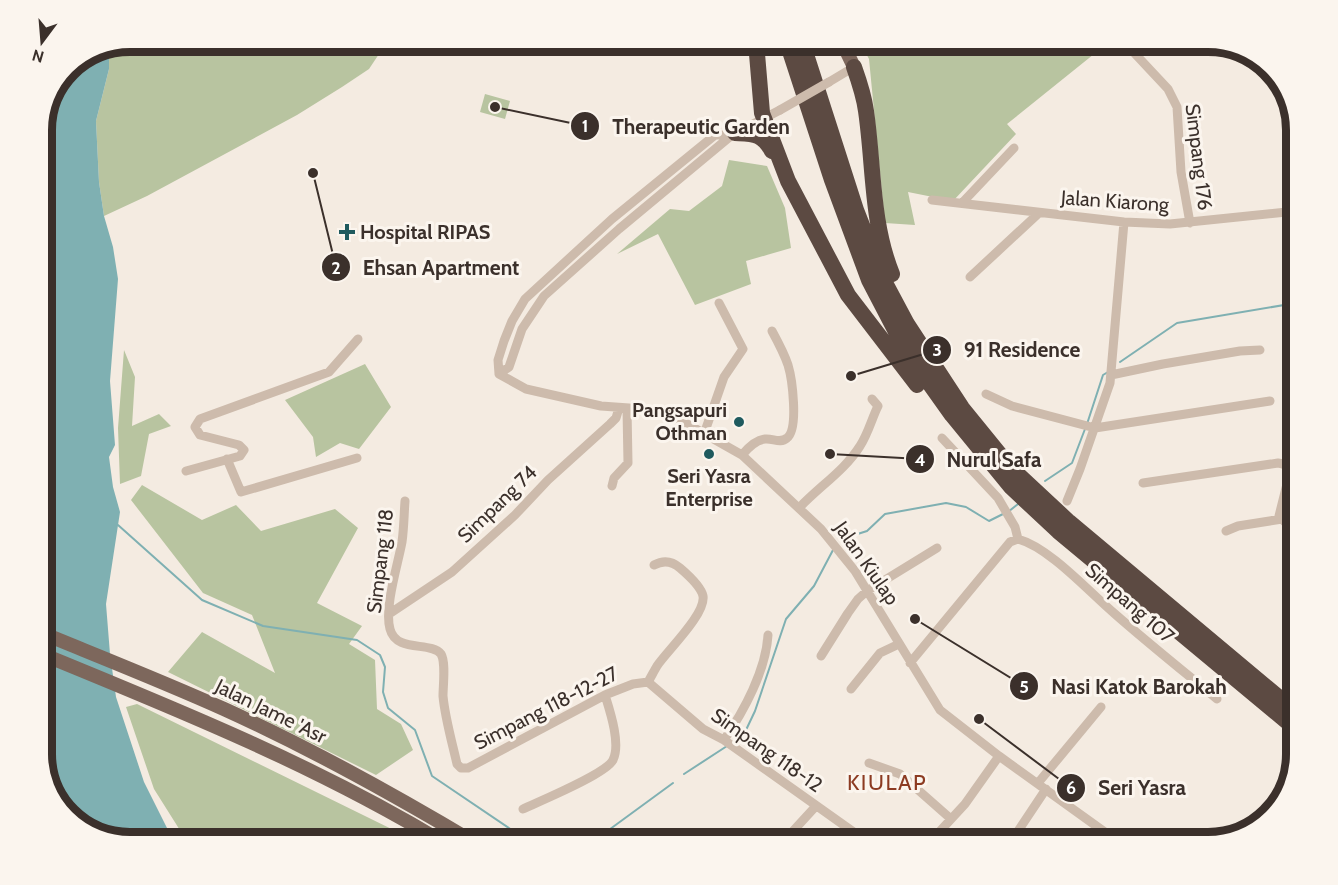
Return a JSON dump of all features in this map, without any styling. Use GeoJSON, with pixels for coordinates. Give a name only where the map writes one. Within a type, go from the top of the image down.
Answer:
{"type":"FeatureCollection","features":[{"type":"Feature","properties":{"kind":"highway"},"geometry":{"type":"LineString","coordinates":[[757,52],[761,107],[788,181]]}},
{"type":"Feature","properties":{"kind":"highway"},"geometry":{"type":"LineString","coordinates":[[791,52],[832,180],[869,280],[905,349],[952,415],[1011,487],[1058,531],[1286,721]]}},
{"type":"Feature","properties":{"kind":"highway"},"geometry":{"type":"LineString","coordinates":[[805,52],[856,210],[880,271],[907,324],[939,374],[986,439],[1039,495],[1091,541],[1286,704]]}},
{"type":"Feature","properties":{"kind":"highway"},"geometry":{"type":"LineString","coordinates":[[854,67],[866,109],[873,193],[878,227],[889,267],[902,301],[939,374]]}},
{"type":"Feature","properties":{"kind":"highway"},"geometry":{"type":"LineString","coordinates":[[734,134],[753,134],[763,138],[788,181],[835,273],[858,308],[950,425],[982,453]]}},
{"type":"Feature","properties":{"kind":"main road"},"geometry":{"type":"LineString","coordinates":[[847,52],[854,67]]}},
{"type":"Feature","properties":{"kind":"main road","name":"Jalan Jame 'Asr"},"geometry":{"type":"LineString","coordinates":[[53,638],[236,715],[346,770],[456,832]]}},
{"type":"Feature","properties":{"kind":"main road","name":"Jalan Jame 'Asr"},"geometry":{"type":"LineString","coordinates":[[53,659],[164,704],[278,755],[339,785],[424,832]]}},
{"type":"Feature","properties":{"kind":"street","name":"Simpang 176"},"geometry":{"type":"LineString","coordinates":[[1133,52],[1173,97],[1177,107],[1181,172],[1190,223]]}},
{"type":"Feature","properties":{"kind":"street"},"geometry":{"type":"LineString","coordinates":[[499,374],[509,367],[522,329],[544,296],[612,235],[734,134],[854,67]]}},
{"type":"Feature","properties":{"kind":"street"},"geometry":{"type":"LineString","coordinates":[[499,374],[498,360],[504,341],[525,299],[612,219],[715,135],[734,134]]}},
{"type":"Feature","properties":{"kind":"street"},"geometry":{"type":"LineString","coordinates":[[962,203],[1014,148]]}},
{"type":"Feature","properties":{"kind":"street","name":"Jalan Kiarong"},"geometry":{"type":"LineString","coordinates":[[932,200],[1124,222],[1190,223],[1286,212]]}},
{"type":"Feature","properties":{"kind":"street"},"geometry":{"type":"LineString","coordinates":[[970,277],[1039,213]]}},
{"type":"Feature","properties":{"kind":"street"},"geometry":{"type":"LineString","coordinates":[[1066,501],[1074,487],[1104,403],[1111,375],[1124,222]]}},
{"type":"Feature","properties":{"kind":"street"},"geometry":{"type":"LineString","coordinates":[[704,434],[724,377],[743,349],[719,303]]}},
{"type":"Feature","properties":{"kind":"street"},"geometry":{"type":"LineString","coordinates":[[742,455],[749,447],[764,439],[779,441],[786,439],[793,425],[792,383],[788,364],[772,331]]}},
{"type":"Feature","properties":{"kind":"street"},"geometry":{"type":"LineString","coordinates":[[186,471],[227,459],[243,453],[244,450],[242,447],[200,435],[196,431],[196,422],[329,372],[358,339]]}},
{"type":"Feature","properties":{"kind":"street"},"geometry":{"type":"LineString","coordinates":[[1111,375],[1240,351],[1260,350]]}},
{"type":"Feature","properties":{"kind":"street","name":"Jalan Kiulap"},"geometry":{"type":"LineString","coordinates":[[499,374],[526,388],[623,409],[657,410],[673,416],[742,455],[800,507],[840,551],[940,710],[999,756],[1105,832]]}},
{"type":"Feature","properties":{"kind":"street"},"geometry":{"type":"LineString","coordinates":[[986,394],[1022,409],[1095,428],[1270,401]]}},
{"type":"Feature","properties":{"kind":"street"},"geometry":{"type":"LineString","coordinates":[[800,507],[818,488],[840,471],[862,444],[878,406],[872,399]]}},
{"type":"Feature","properties":{"kind":"street"},"geometry":{"type":"LineString","coordinates":[[612,486],[614,478],[628,464],[623,409]]}},
{"type":"Feature","properties":{"kind":"street","name":"Simpang 74"},"geometry":{"type":"LineString","coordinates":[[389,614],[452,572],[516,515],[548,480],[610,424],[623,409]]}},
{"type":"Feature","properties":{"kind":"street"},"geometry":{"type":"LineString","coordinates":[[910,663],[1010,543],[1018,538],[1015,527],[998,498],[942,438]]}},
{"type":"Feature","properties":{"kind":"street"},"geometry":{"type":"LineString","coordinates":[[227,459],[241,492],[357,458]]}},
{"type":"Feature","properties":{"kind":"street"},"geometry":{"type":"LineString","coordinates":[[1143,483],[1278,463],[1286,465]]}},
{"type":"Feature","properties":{"kind":"street"},"geometry":{"type":"LineString","coordinates":[[1286,488],[1280,511],[1282,519],[1286,522]]}},
{"type":"Feature","properties":{"kind":"street","name":"Simpang 118"},"geometry":{"type":"LineString","coordinates":[[405,501],[402,540],[389,614],[390,630],[396,639],[408,645],[441,654],[444,696],[457,764],[461,768]]}},
{"type":"Feature","properties":{"kind":"street"},"geometry":{"type":"LineString","coordinates":[[1226,531],[1238,526],[1282,519]]}},
{"type":"Feature","properties":{"kind":"street","name":"Simpang 107"},"geometry":{"type":"LineString","coordinates":[[1018,538],[1034,545],[1052,558],[1217,699]]}},
{"type":"Feature","properties":{"kind":"street"},"geometry":{"type":"LineString","coordinates":[[821,656],[858,599],[867,591],[937,548]]}},
{"type":"Feature","properties":{"kind":"street"},"geometry":{"type":"LineString","coordinates":[[648,682],[657,666],[697,615],[703,596],[674,563],[660,562],[654,565]]}},
{"type":"Feature","properties":{"kind":"street"},"geometry":{"type":"LineString","coordinates":[[724,740],[739,718],[754,685],[768,645],[768,635]]}},
{"type":"Feature","properties":{"kind":"street"},"geometry":{"type":"LineString","coordinates":[[851,689],[880,653],[899,644]]}},
{"type":"Feature","properties":{"kind":"street","name":"Simpang 118-12-27"},"geometry":{"type":"LineString","coordinates":[[461,768],[468,768],[605,695],[633,684],[648,682]]}},
{"type":"Feature","properties":{"kind":"street","name":"Simpang 118-12"},"geometry":{"type":"LineString","coordinates":[[648,682],[703,729],[724,740],[853,832]]}},
{"type":"Feature","properties":{"kind":"street"},"geometry":{"type":"LineString","coordinates":[[523,808],[575,785],[606,768],[613,760],[616,747],[613,724],[605,695]]}},
{"type":"Feature","properties":{"kind":"street"},"geometry":{"type":"LineString","coordinates":[[1016,832],[1042,786],[1101,707]]}},
{"type":"Feature","properties":{"kind":"street"},"geometry":{"type":"LineString","coordinates":[[939,832],[965,804],[999,756]]}},
{"type":"Feature","properties":{"kind":"street"},"geometry":{"type":"LineString","coordinates":[[869,763],[900,774],[951,819]]}},
{"type":"Feature","properties":{"kind":"street"},"geometry":{"type":"LineString","coordinates":[[792,832],[816,806]]}},
{"type":"Feature","properties":{"kind":"green space"},"geometry":{"type":"Polygon","coordinates":[[[130,52],[380,52],[369,69],[297,115],[147,196],[104,216],[99,182],[96,121],[109,69],[109,56],[130,52]]]}},
{"type":"Feature","properties":{"kind":"green space"},"geometry":{"type":"Polygon","coordinates":[[[865,52],[1097,52],[1007,124],[1016,134],[953,201],[908,192],[915,225],[885,223],[869,59],[865,52]]]}},
{"type":"Feature","properties":{"kind":"green space"},"geometry":{"type":"Polygon","coordinates":[[[485,94],[510,101],[505,119],[480,112],[485,94]]]}},
{"type":"Feature","properties":{"kind":"green space"},"geometry":{"type":"Polygon","coordinates":[[[729,160],[767,166],[785,208],[791,248],[746,261],[751,284],[695,305],[658,234],[617,254],[670,209],[689,211],[722,186],[729,160]]]}},
{"type":"Feature","properties":{"kind":"green space"},"geometry":{"type":"Polygon","coordinates":[[[124,350],[135,377],[132,426],[159,414],[171,426],[149,434],[141,476],[120,484],[118,428],[124,350]]]}},
{"type":"Feature","properties":{"kind":"green space"},"geometry":{"type":"Polygon","coordinates":[[[365,364],[391,407],[359,449],[340,443],[316,457],[313,437],[285,400],[365,364]]]}},
{"type":"Feature","properties":{"kind":"green space"},"geometry":{"type":"Polygon","coordinates":[[[142,485],[202,520],[236,505],[261,531],[335,509],[358,528],[317,603],[362,626],[349,644],[375,660],[377,709],[401,724],[413,750],[376,775],[168,672],[202,632],[275,673],[252,615],[203,593],[131,500],[142,485]]]}},
{"type":"Feature","properties":{"kind":"green space"},"geometry":{"type":"Polygon","coordinates":[[[137,704],[398,832],[181,832],[154,789],[126,707],[137,704]]]}},
{"type":"Feature","properties":{"kind":"water"},"geometry":{"type":"Polygon","coordinates":[[[109,56],[109,69],[96,121],[99,182],[118,279],[110,381],[115,445],[109,457],[113,487],[120,512],[106,604],[116,697],[144,782],[169,832],[120,832],[87,819],[72,806],[63,794],[55,775],[53,760],[53,125],[58,101],[75,75],[101,58],[109,56]]]}},
{"type":"Feature","properties":{"kind":"waterway"},"geometry":{"type":"LineString","coordinates":[[1120,362],[1177,323],[1286,305]]}},
{"type":"Feature","properties":{"kind":"waterway"},"geometry":{"type":"LineString","coordinates":[[1087,424],[1103,375],[1108,372]]}},
{"type":"Feature","properties":{"kind":"waterway"},"geometry":{"type":"LineString","coordinates":[[1045,481],[1072,463],[1085,429]]}},
{"type":"Feature","properties":{"kind":"waterway"},"geometry":{"type":"LineString","coordinates":[[842,539],[867,531],[885,514],[946,503],[966,507],[989,521],[1003,514]]}},
{"type":"Feature","properties":{"kind":"waterway"},"geometry":{"type":"LineString","coordinates":[[1008,512],[1018,504]]}},
{"type":"Feature","properties":{"kind":"waterway"},"geometry":{"type":"LineString","coordinates":[[118,525],[202,600],[263,626],[357,640],[380,655],[385,667],[383,692],[388,708],[415,730],[432,776],[515,832]]}},
{"type":"Feature","properties":{"kind":"waterway"},"geometry":{"type":"LineString","coordinates":[[735,740],[746,730],[755,711],[786,619],[814,586],[833,550]]}},
{"type":"Feature","properties":{"kind":"waterway"},"geometry":{"type":"LineString","coordinates":[[684,774],[727,746]]}},
{"type":"Feature","properties":{"kind":"waterway"},"geometry":{"type":"LineString","coordinates":[[606,832],[673,783]]}},
{"type":"Feature","properties":{"kind":"place","name":"Therapeutic Garden"},"geometry":{"type":"Point","coordinates":[495,107]}},
{"type":"Feature","properties":{"kind":"place","name":"Ehsan Apartment"},"geometry":{"type":"Point","coordinates":[313,173]}},
{"type":"Feature","properties":{"kind":"place","name":"Hospital RIPAS"},"geometry":{"type":"Point","coordinates":[347,232]}},
{"type":"Feature","properties":{"kind":"place","name":"91 Residence"},"geometry":{"type":"Point","coordinates":[851,376]}},
{"type":"Feature","properties":{"kind":"place","name":"Pangsapuri Othman"},"geometry":{"type":"Point","coordinates":[739,422]}},
{"type":"Feature","properties":{"kind":"place","name":"Seri Yasra Enterprise"},"geometry":{"type":"Point","coordinates":[709,454]}},
{"type":"Feature","properties":{"kind":"place","name":"Nurul Safa"},"geometry":{"type":"Point","coordinates":[830,454]}},
{"type":"Feature","properties":{"kind":"place","name":"Nasi Katok Barokah"},"geometry":{"type":"Point","coordinates":[915,619]}},
{"type":"Feature","properties":{"kind":"place","name":"Seri Yasra"},"geometry":{"type":"Point","coordinates":[979,719]}},
{"type":"Feature","properties":{"kind":"district","name":"KIULAP"},"geometry":{"type":"Point","coordinates":[887,782]}}]}
